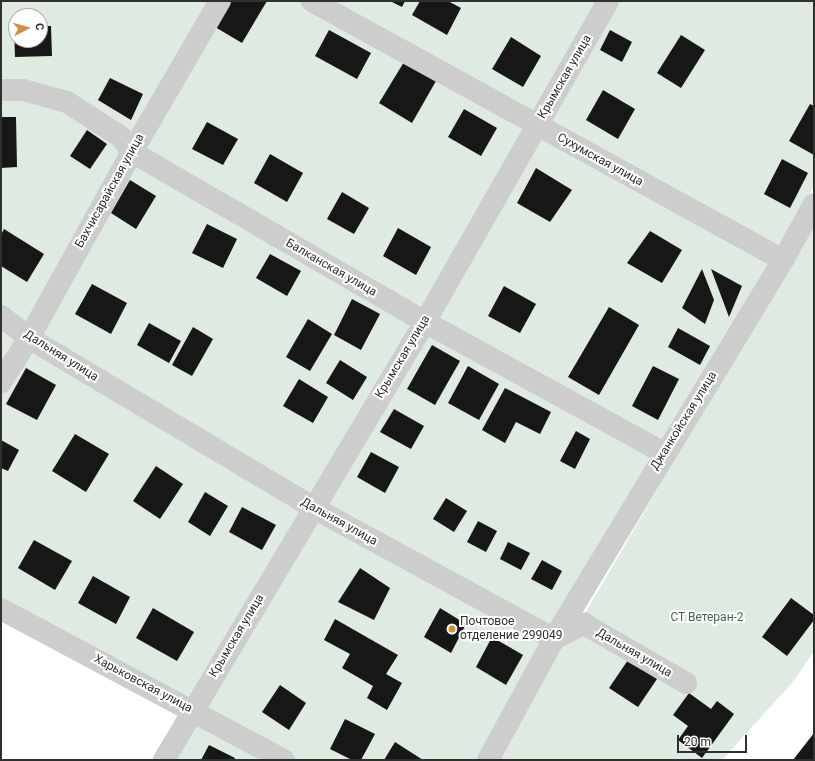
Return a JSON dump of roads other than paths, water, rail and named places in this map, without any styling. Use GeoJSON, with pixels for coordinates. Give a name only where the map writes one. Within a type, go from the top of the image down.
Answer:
{"type":"FeatureCollection","features":[{"type":"Feature","properties":{"kind":"street","name":"Бахчисарайская улица"},"geometry":{"type":"LineString","coordinates":[[1,382],[29,338],[132,152],[220,1]]}},
{"type":"Feature","properties":{"kind":"street","name":"Сухумская улица"},"geometry":{"type":"LineString","coordinates":[[312,1],[783,260]]}},
{"type":"Feature","properties":{"kind":"street","name":"Крымская улица"},"geometry":{"type":"LineString","coordinates":[[164,760],[424,322],[608,1]]}},
{"type":"Feature","properties":{"kind":"street","name":"Балканская улица"},"geometry":{"type":"LineString","coordinates":[[1,90],[23,90],[67,102],[121,137],[132,152],[424,322],[664,453]]}},
{"type":"Feature","properties":{"kind":"street","name":"Джанкойская улица"},"geometry":{"type":"LineString","coordinates":[[488,760],[554,639],[664,453],[783,260],[814,204]]}},
{"type":"Feature","properties":{"kind":"street","name":"Дальняя улица"},"geometry":{"type":"LineString","coordinates":[[1,316],[29,338],[314,508],[554,639],[584,624],[686,683]]}},
{"type":"Feature","properties":{"kind":"street","name":"Харьковская улица"},"geometry":{"type":"LineString","coordinates":[[1,610],[284,760]]}},
{"type":"Feature","properties":{"kind":"place","name":"Почтовое отделение 299049"},"geometry":{"type":"Point","coordinates":[452,629]}},
{"type":"Feature","properties":{"kind":"park label","name":"СТ Ветеран-2"},"geometry":{"type":"Point","coordinates":[707,618]}}]}
